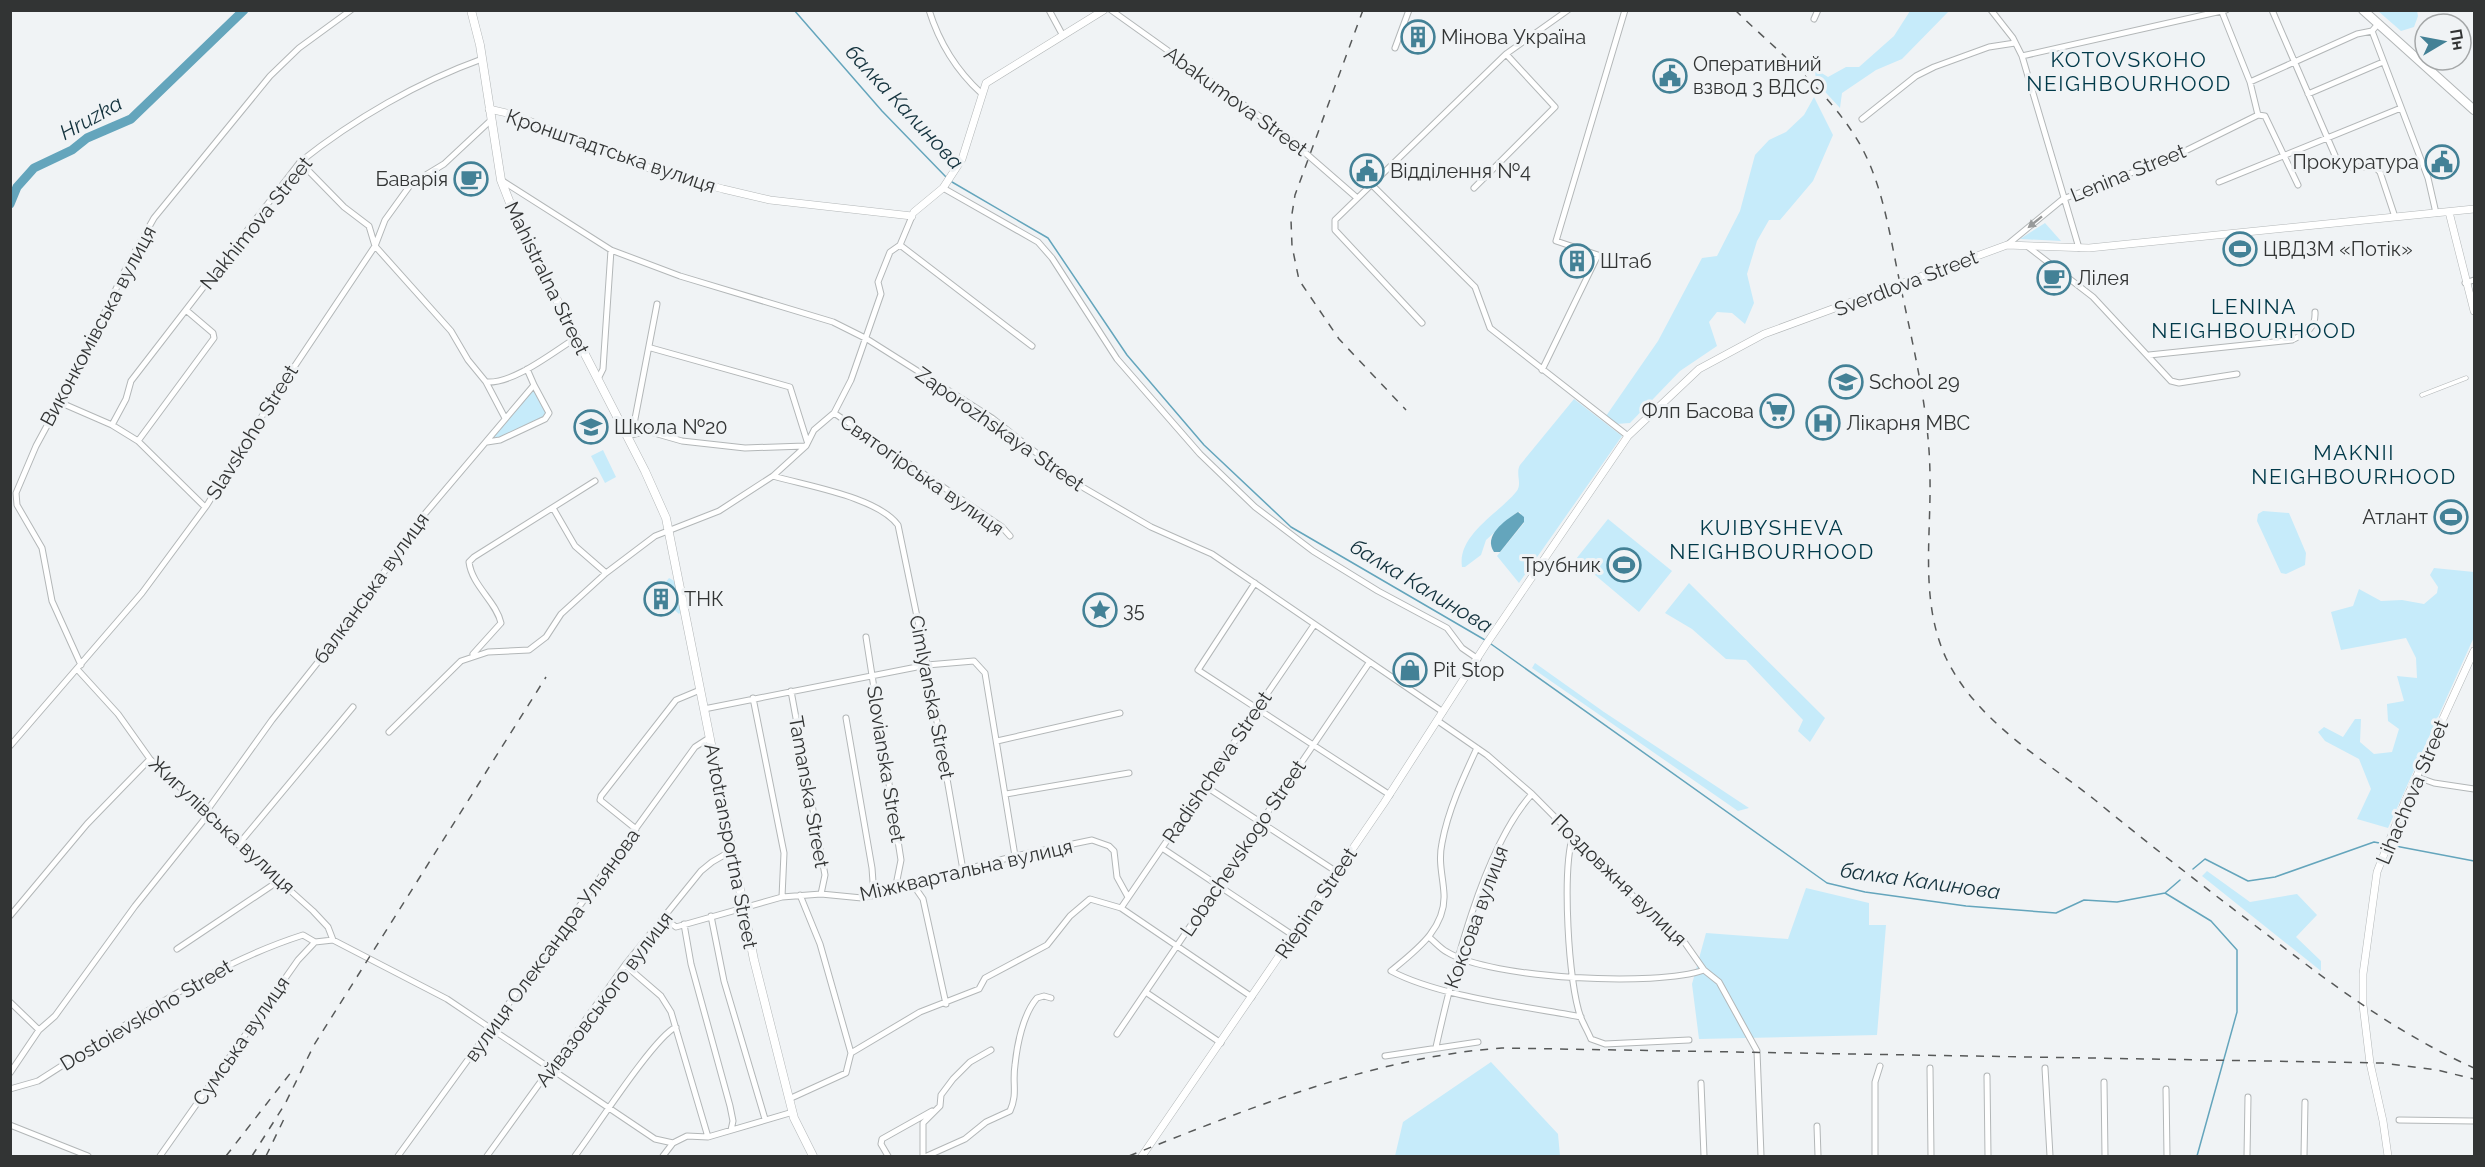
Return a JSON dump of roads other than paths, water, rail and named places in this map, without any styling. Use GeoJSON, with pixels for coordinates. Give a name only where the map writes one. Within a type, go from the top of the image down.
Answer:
{"type":"FeatureCollection","features":[{"type":"Feature","properties":{"kind":"main road","name":"Mahistralna Street"},"geometry":{"type":"LineString","coordinates":[[471,10],[482,59],[490,122],[501,180],[519,226],[661,502],[669,530]]}},
{"type":"Feature","properties":{"kind":"main road"},"geometry":{"type":"LineString","coordinates":[[2363,10],[2375,27],[2475,110]]}},
{"type":"Feature","properties":{"kind":"main road","name":"Avtotransportna Street"},"geometry":{"type":"LineString","coordinates":[[669,530],[742,907],[789,1099],[813,1156]]}},
{"type":"Feature","properties":{"kind":"street","name":"Виконкомівська вулиця"},"geometry":{"type":"LineString","coordinates":[[79,667],[52,601],[47,563],[42,548],[15,498],[36,446],[128,264],[154,218],[270,76],[299,48],[351,10]]}},
{"type":"Feature","properties":{"kind":"street"},"geometry":{"type":"LineString","coordinates":[[929,10],[936,29],[959,70],[981,93]]}},
{"type":"Feature","properties":{"kind":"street"},"geometry":{"type":"LineString","coordinates":[[1049,10],[1062,34]]}},
{"type":"Feature","properties":{"kind":"street"},"geometry":{"type":"LineString","coordinates":[[389,732],[461,661],[473,655],[529,650],[546,637],[561,614],[606,573],[656,536],[719,511],[773,476],[806,443],[814,430],[834,413],[867,339],[880,294],[878,282],[890,252],[900,245],[913,214],[943,188],[962,159],[986,83],[1104,10]]}},
{"type":"Feature","properties":{"kind":"street","name":"Abakumova Street"},"geometry":{"type":"LineString","coordinates":[[1111,10],[1279,130],[1356,197]]}},
{"type":"Feature","properties":{"kind":"street"},"geometry":{"type":"LineString","coordinates":[[1395,48],[1409,10]]}},
{"type":"Feature","properties":{"kind":"street"},"geometry":{"type":"LineString","coordinates":[[1422,323],[1335,231],[1335,220],[1356,197],[1506,54],[1568,10]]}},
{"type":"Feature","properties":{"kind":"street"},"geometry":{"type":"LineString","coordinates":[[1542,370],[1598,255],[1556,241],[1625,10]]}},
{"type":"Feature","properties":{"kind":"street"},"geometry":{"type":"LineString","coordinates":[[1814,19],[1818,10]]}},
{"type":"Feature","properties":{"kind":"street"},"geometry":{"type":"LineString","coordinates":[[1991,10],[2022,56],[2079,248]]}},
{"type":"Feature","properties":{"kind":"street"},"geometry":{"type":"LineString","coordinates":[[2272,10],[2325,137],[2340,167],[2375,167],[2380,172],[2395,217]]}},
{"type":"Feature","properties":{"kind":"street"},"geometry":{"type":"LineString","coordinates":[[2022,56],[2224,11],[2250,82],[2258,115],[2265,116],[2298,185]]}},
{"type":"Feature","properties":{"kind":"street"},"geometry":{"type":"LineString","coordinates":[[2250,82],[2375,27],[2383,63],[2428,178],[2436,213]]}},
{"type":"Feature","properties":{"kind":"street"},"geometry":{"type":"LineString","coordinates":[[1862,119],[1916,76],[1934,67],[1989,47],[2015,43]]}},
{"type":"Feature","properties":{"kind":"street"},"geometry":{"type":"LineString","coordinates":[[1474,188],[1555,107],[1506,54]]}},
{"type":"Feature","properties":{"kind":"street","name":"Nakhimova Street"},"geometry":{"type":"LineString","coordinates":[[112,425],[126,399],[131,381],[300,162],[327,140],[440,74],[482,59]]}},
{"type":"Feature","properties":{"kind":"street"},"geometry":{"type":"LineString","coordinates":[[2308,94],[2383,63]]}},
{"type":"Feature","properties":{"kind":"street"},"geometry":{"type":"LineString","coordinates":[[2219,182],[2325,137],[2402,108]]}},
{"type":"Feature","properties":{"kind":"street","name":"Кронштадтська вулиця"},"geometry":{"type":"LineString","coordinates":[[489,109],[657,171],[723,189],[770,200],[913,214]]}},
{"type":"Feature","properties":{"kind":"street"},"geometry":{"type":"LineString","coordinates":[[490,122],[504,114]]}},
{"type":"Feature","properties":{"kind":"street","name":"Lenina Street"},"geometry":{"type":"LineString","coordinates":[[2007,245],[2063,199],[2173,157],[2258,115]]}},
{"type":"Feature","properties":{"kind":"street","name":"Slavskoho Street"},"geometry":{"type":"LineString","coordinates":[[10,746],[142,593],[205,507],[272,400],[375,246],[385,220],[411,184],[444,164],[490,122]]}},
{"type":"Feature","properties":{"kind":"street"},"geometry":{"type":"LineString","coordinates":[[300,162],[344,207],[369,226],[375,246],[451,331],[468,360],[486,382],[505,418]]}},
{"type":"Feature","properties":{"kind":"street","name":"Zaporozhskaya Street"},"geometry":{"type":"LineString","coordinates":[[501,180],[611,250],[680,276],[833,322],[867,339],[992,418],[1072,481],[1150,527],[1212,554],[1443,712]]}},
{"type":"Feature","properties":{"kind":"street"},"geometry":{"type":"LineString","coordinates":[[1371,184],[1475,287],[1490,328],[1628,436]]}},
{"type":"Feature","properties":{"kind":"street"},"geometry":{"type":"LineString","coordinates":[[943,188],[1038,242],[1052,258],[1117,359],[1200,454],[1255,507],[1313,551],[1378,591],[1448,628],[1462,648],[1478,659]]}},
{"type":"Feature","properties":{"kind":"street","name":"Sverdlova Street"},"geometry":{"type":"LineString","coordinates":[[1485,646],[1628,436],[1699,369],[1764,334],[2007,245],[2079,248],[2475,209]]}},
{"type":"Feature","properties":{"kind":"street"},"geometry":{"type":"LineString","coordinates":[[2449,212],[2465,283],[2475,311]]}},
{"type":"Feature","properties":{"kind":"street"},"geometry":{"type":"LineString","coordinates":[[900,245],[1032,346]]}},
{"type":"Feature","properties":{"kind":"street"},"geometry":{"type":"LineString","coordinates":[[2025,245],[2094,297],[2171,381],[2179,383],[2236,374]]}},
{"type":"Feature","properties":{"kind":"street"},"geometry":{"type":"LineString","coordinates":[[598,379],[603,369],[611,250]]}},
{"type":"Feature","properties":{"kind":"street"},"geometry":{"type":"LineString","coordinates":[[2465,283],[2475,280]]}},
{"type":"Feature","properties":{"kind":"street"},"geometry":{"type":"LineString","coordinates":[[627,436],[634,424],[651,348],[657,304]]}},
{"type":"Feature","properties":{"kind":"street"},"geometry":{"type":"LineString","coordinates":[[138,441],[214,338],[213,333],[186,310]]}},
{"type":"Feature","properties":{"kind":"street"},"geometry":{"type":"LineString","coordinates":[[2149,355],[2292,340],[2312,328],[2315,322],[2315,312]]}},
{"type":"Feature","properties":{"kind":"street"},"geometry":{"type":"LineString","coordinates":[[486,382],[495,382],[527,369],[576,338]]}},
{"type":"Feature","properties":{"kind":"street"},"geometry":{"type":"LineString","coordinates":[[651,348],[790,387],[806,443]]}},
{"type":"Feature","properties":{"kind":"street"},"geometry":{"type":"LineString","coordinates":[[487,442],[500,440],[544,419],[549,413],[527,369]]}},
{"type":"Feature","properties":{"kind":"street"},"geometry":{"type":"LineString","coordinates":[[2422,395],[2466,378]]}},
{"type":"Feature","properties":{"kind":"street","name":"балканська вулиця"},"geometry":{"type":"LineString","coordinates":[[10,1073],[39,1030],[55,1016],[206,814],[272,720],[345,628],[423,516],[534,385]]}},
{"type":"Feature","properties":{"kind":"street"},"geometry":{"type":"LineString","coordinates":[[59,402],[112,425],[138,441],[205,507]]}},
{"type":"Feature","properties":{"kind":"street","name":"Святогірська вулиця"},"geometry":{"type":"LineString","coordinates":[[834,413],[1002,527],[1010,536]]}},
{"type":"Feature","properties":{"kind":"street"},"geometry":{"type":"LineString","coordinates":[[627,436],[647,431],[693,443],[744,448],[806,443]]}},
{"type":"Feature","properties":{"kind":"street","name":"Cimlyanska Street"},"geometry":{"type":"LineString","coordinates":[[773,476],[866,504],[888,514],[898,525],[927,665],[963,870]]}},
{"type":"Feature","properties":{"kind":"street"},"geometry":{"type":"LineString","coordinates":[[473,655],[501,623],[500,616],[481,591],[469,562],[595,481]]}},
{"type":"Feature","properties":{"kind":"street"},"geometry":{"type":"LineString","coordinates":[[552,508],[575,546],[606,573]]}},
{"type":"Feature","properties":{"kind":"street"},"geometry":{"type":"LineString","coordinates":[[1255,583],[1198,670],[1390,795]]}},
{"type":"Feature","properties":{"kind":"street","name":"Radishcheva Street"},"geometry":{"type":"LineString","coordinates":[[1120,908],[1314,625]]}},
{"type":"Feature","properties":{"kind":"street","name":"Slovianska Street"},"geometry":{"type":"LineString","coordinates":[[866,637],[901,860],[895,890]]}},
{"type":"Feature","properties":{"kind":"street","name":"Riepina Street"},"geometry":{"type":"LineString","coordinates":[[1142,1156],[1390,795],[1485,646]]}},
{"type":"Feature","properties":{"kind":"street","name":"Lihachova Street"},"geometry":{"type":"LineString","coordinates":[[2388,1156],[2370,1063],[2363,1005],[2363,974],[2377,872],[2417,777],[2475,651]]}},
{"type":"Feature","properties":{"kind":"street"},"geometry":{"type":"LineString","coordinates":[[704,709],[927,665],[974,661],[985,674],[1015,856]]}},
{"type":"Feature","properties":{"kind":"street","name":"Lobachevskogo Street"},"geometry":{"type":"LineString","coordinates":[[1117,1034],[1370,663]]}},
{"type":"Feature","properties":{"kind":"street","name":"Жигулівська вулиця"},"geometry":{"type":"LineString","coordinates":[[79,667],[118,714],[150,759],[238,845],[280,880],[328,927],[333,940],[447,999],[492,1027],[655,1139],[673,1143]]}},
{"type":"Feature","properties":{"kind":"street"},"geometry":{"type":"LineString","coordinates":[[636,829],[600,800],[601,796],[676,700],[700,690]]}},
{"type":"Feature","properties":{"kind":"street","name":"Tamanska Street"},"geometry":{"type":"LineString","coordinates":[[791,691],[825,875],[822,894]]}},
{"type":"Feature","properties":{"kind":"street"},"geometry":{"type":"LineString","coordinates":[[753,698],[783,853],[782,897]]}},
{"type":"Feature","properties":{"kind":"street"},"geometry":{"type":"LineString","coordinates":[[238,845],[353,706]]}},
{"type":"Feature","properties":{"kind":"street"},"geometry":{"type":"LineString","coordinates":[[997,741],[1120,713]]}},
{"type":"Feature","properties":{"kind":"street"},"geometry":{"type":"LineString","coordinates":[[846,717],[872,868],[874,896]]}},
{"type":"Feature","properties":{"kind":"street","name":"Поздовжня вулиця"},"geometry":{"type":"LineString","coordinates":[[1438,721],[1477,748],[1532,794],[1639,902],[1685,943],[1704,970],[1719,982],[1757,1051],[1761,1156]]}},
{"type":"Feature","properties":{"kind":"street","name":"вулиця Олександра Ульянова"},"geometry":{"type":"LineString","coordinates":[[398,1156],[695,747],[709,738]]}},
{"type":"Feature","properties":{"kind":"street"},"geometry":{"type":"LineString","coordinates":[[1477,748],[1459,786],[1442,842],[1438,865],[1444,896],[1436,925],[1430,938],[1391,971],[1407,980],[1448,990],[1581,1017]]}},
{"type":"Feature","properties":{"kind":"street"},"geometry":{"type":"LineString","coordinates":[[10,916],[87,824],[150,759]]}},
{"type":"Feature","properties":{"kind":"street"},"geometry":{"type":"LineString","coordinates":[[1006,794],[1129,773]]}},
{"type":"Feature","properties":{"kind":"street"},"geometry":{"type":"LineString","coordinates":[[2417,777],[2434,783],[2475,789]]}},
{"type":"Feature","properties":{"kind":"street"},"geometry":{"type":"LineString","coordinates":[[1205,786],[1337,872]]}},
{"type":"Feature","properties":{"kind":"street","name":"Коксова вулиця"},"geometry":{"type":"LineString","coordinates":[[1436,1047],[1448,990],[1458,957],[1493,861],[1521,807],[1532,794]]}},
{"type":"Feature","properties":{"kind":"street"},"geometry":{"type":"LineString","coordinates":[[1573,835],[1569,845],[1568,902],[1573,978],[1581,1017],[1591,1039],[1605,1044],[1689,1040]]}},
{"type":"Feature","properties":{"kind":"street","name":"Міжквартальна вулиця"},"geometry":{"type":"LineString","coordinates":[[684,924],[782,897],[822,894],[862,898],[874,896],[1015,856],[1092,840],[1103,843],[1114,851],[1117,877],[1128,897]]}},
{"type":"Feature","properties":{"kind":"street"},"geometry":{"type":"LineString","coordinates":[[1162,848],[1294,936]]}},
{"type":"Feature","properties":{"kind":"street","name":"Айвазовського вулиця"},"geometry":{"type":"LineString","coordinates":[[487,1156],[625,965],[701,871],[711,862],[731,851]]}},
{"type":"Feature","properties":{"kind":"street"},"geometry":{"type":"LineString","coordinates":[[177,949],[280,880]]}},
{"type":"Feature","properties":{"kind":"street"},"geometry":{"type":"LineString","coordinates":[[914,886],[923,898],[946,1004]]}},
{"type":"Feature","properties":{"kind":"street","name":"Tamanska Street"},"geometry":{"type":"LineString","coordinates":[[800,895],[820,944],[851,1053]]}},
{"type":"Feature","properties":{"kind":"street"},"geometry":{"type":"LineString","coordinates":[[789,1099],[846,1073],[851,1053],[920,1012],[946,1004],[979,989],[984,978],[1047,945],[1070,916],[1090,899],[1120,908],[1252,997]]}},
{"type":"Feature","properties":{"kind":"street"},"geometry":{"type":"LineString","coordinates":[[711,916],[724,981],[765,1119]]}},
{"type":"Feature","properties":{"kind":"street"},"geometry":{"type":"LineString","coordinates":[[664,918],[676,927],[684,924],[691,964],[730,1106],[733,1121],[731,1130]]}},
{"type":"Feature","properties":{"kind":"street","name":"Dostoievskoho Street"},"geometry":{"type":"LineString","coordinates":[[10,1089],[38,1081],[219,968],[260,949],[303,935],[315,942]]}},
{"type":"Feature","properties":{"kind":"street"},"geometry":{"type":"LineString","coordinates":[[1430,938],[1447,952],[1458,957],[1494,966],[1573,978],[1659,978],[1704,970]]}},
{"type":"Feature","properties":{"kind":"street"},"geometry":{"type":"LineString","coordinates":[[315,942],[333,940]]}},
{"type":"Feature","properties":{"kind":"street","name":"Сумська вулиця"},"geometry":{"type":"LineString","coordinates":[[160,1156],[233,1056],[270,997],[315,942]]}},
{"type":"Feature","properties":{"kind":"street"},"geometry":{"type":"LineString","coordinates":[[625,965],[661,996],[676,1027],[708,1137]]}},
{"type":"Feature","properties":{"kind":"street"},"geometry":{"type":"LineString","coordinates":[[1147,993],[1221,1043]]}},
{"type":"Feature","properties":{"kind":"street"},"geometry":{"type":"LineString","coordinates":[[991,1050],[970,1062],[953,1079],[941,1095],[940,1106],[923,1123],[925,1156],[965,1138],[986,1122],[1010,1111],[1016,1097],[1015,1063],[1028,1013],[1037,998],[1044,996],[1052,998]]}},
{"type":"Feature","properties":{"kind":"street"},"geometry":{"type":"LineString","coordinates":[[10,1002],[39,1030]]}},
{"type":"Feature","properties":{"kind":"street"},"geometry":{"type":"LineString","coordinates":[[575,1156],[646,1058],[669,1030],[676,1027]]}},
{"type":"Feature","properties":{"kind":"street"},"geometry":{"type":"LineString","coordinates":[[1386,1056],[1478,1042]]}},
{"type":"Feature","properties":{"kind":"street"},"geometry":{"type":"LineString","coordinates":[[1875,1156],[1875,1082],[1880,1066]]}},
{"type":"Feature","properties":{"kind":"street"},"geometry":{"type":"LineString","coordinates":[[1930,1068],[1931,1156]]}},
{"type":"Feature","properties":{"kind":"street"},"geometry":{"type":"LineString","coordinates":[[2045,1068],[2050,1156]]}},
{"type":"Feature","properties":{"kind":"street"},"geometry":{"type":"LineString","coordinates":[[1987,1076],[1988,1156]]}},
{"type":"Feature","properties":{"kind":"street"},"geometry":{"type":"LineString","coordinates":[[2104,1082],[2104,1156]]}},
{"type":"Feature","properties":{"kind":"street"},"geometry":{"type":"LineString","coordinates":[[1701,1083],[1704,1156]]}},
{"type":"Feature","properties":{"kind":"street"},"geometry":{"type":"LineString","coordinates":[[2166,1089],[2167,1156]]}},
{"type":"Feature","properties":{"kind":"street"},"geometry":{"type":"LineString","coordinates":[[2247,1156],[2248,1097]]}},
{"type":"Feature","properties":{"kind":"street"},"geometry":{"type":"LineString","coordinates":[[2304,1102],[2304,1156]]}},
{"type":"Feature","properties":{"kind":"street"},"geometry":{"type":"LineString","coordinates":[[888,1156],[881,1144],[882,1138],[940,1106]]}},
{"type":"Feature","properties":{"kind":"street"},"geometry":{"type":"LineString","coordinates":[[663,1156],[673,1143],[687,1136],[708,1137],[793,1112]]}},
{"type":"Feature","properties":{"kind":"street"},"geometry":{"type":"LineString","coordinates":[[2399,1119],[2475,1121]]}},
{"type":"Feature","properties":{"kind":"street"},"geometry":{"type":"LineString","coordinates":[[10,1125],[88,1156]]}},
{"type":"Feature","properties":{"kind":"street"},"geometry":{"type":"LineString","coordinates":[[1817,1126],[1818,1156]]}},
{"type":"Feature","properties":{"kind":"waterway","name":"Hruzka"},"geometry":{"type":"LineString","coordinates":[[10,204],[17,187],[34,168],[72,150],[87,138],[131,119],[244,10]]}},
{"type":"Feature","properties":{"kind":"waterway","name":"балка Калинова"},"geometry":{"type":"LineString","coordinates":[[794,10],[882,111],[946,177]]}},
{"type":"Feature","properties":{"kind":"waterway","name":"балка Калинова"},"geometry":{"type":"LineString","coordinates":[[952,182],[1048,238],[1127,355],[1204,445],[1291,527],[1485,640]]}},
{"type":"Feature","properties":{"kind":"waterway","name":"балка Калинова"},"geometry":{"type":"LineString","coordinates":[[1491,644],[1827,883],[1865,892],[1966,906],[2056,913],[2084,900],[2117,902],[2165,893],[2180,880]]}},
{"type":"Feature","properties":{"kind":"waterway","name":"балка Калинова"},"geometry":{"type":"LineString","coordinates":[[2193,869],[2205,859],[2248,881],[2275,877],[2374,842],[2385,844]]}},
{"type":"Feature","properties":{"kind":"waterway","name":"балка Калинова"},"geometry":{"type":"LineString","coordinates":[[2390,845],[2474,861]]}},
{"type":"Feature","properties":{"kind":"waterway"},"geometry":{"type":"LineString","coordinates":[[2165,893],[2211,921],[2237,950],[2237,1012],[2197,1156]]}},
{"type":"Feature","properties":{"kind":"railway"},"geometry":{"type":"LineString","coordinates":[[1363,10],[1295,195],[1291,220],[1292,246],[1299,280],[1339,339],[1406,410]]}},
{"type":"Feature","properties":{"kind":"railway"},"geometry":{"type":"LineString","coordinates":[[1735,10],[1796,67],[1839,113],[1862,148],[1878,186],[1916,359],[1924,407],[1929,455],[1929,570],[1933,615],[1946,658],[1959,681],[1975,701],[2012,737],[2290,952],[2392,1024],[2474,1068]]}},
{"type":"Feature","properties":{"kind":"railway"},"geometry":{"type":"LineString","coordinates":[[252,1156],[285,1104],[314,1045],[546,677]]}},
{"type":"Feature","properties":{"kind":"railway"},"geometry":{"type":"LineString","coordinates":[[1129,1156],[1265,1104],[1359,1074],[1454,1053],[1502,1048],[2382,1063],[2437,1070],[2474,1079]]}},
{"type":"Feature","properties":{"kind":"railway"},"geometry":{"type":"LineString","coordinates":[[226,1156],[292,1071]]}},
{"type":"Feature","properties":{"kind":"railway"},"geometry":{"type":"LineString","coordinates":[[266,1156],[284,1119]]}},
{"type":"Feature","properties":{"kind":"place","name":"Мінова Україна"},"geometry":{"type":"Point","coordinates":[1418,37]}},
{"type":"Feature","properties":{"kind":"place","name":"Оперативний взвод 3 ВДСО"},"geometry":{"type":"Point","coordinates":[1670,76]}},
{"type":"Feature","properties":{"kind":"place","name":"Прокуратура"},"geometry":{"type":"Point","coordinates":[2442,162]}},
{"type":"Feature","properties":{"kind":"place","name":"Відділення №4"},"geometry":{"type":"Point","coordinates":[1367,171]}},
{"type":"Feature","properties":{"kind":"place","name":"Баварія"},"geometry":{"type":"Point","coordinates":[471,179]}},
{"type":"Feature","properties":{"kind":"place","name":"ЦВДЗМ «Потік»"},"geometry":{"type":"Point","coordinates":[2240,249]}},
{"type":"Feature","properties":{"kind":"place","name":"Штаб"},"geometry":{"type":"Point","coordinates":[1577,261]}},
{"type":"Feature","properties":{"kind":"place","name":"Лілея"},"geometry":{"type":"Point","coordinates":[2054,278]}},
{"type":"Feature","properties":{"kind":"place","name":"School 29"},"geometry":{"type":"Point","coordinates":[1846,382]}},
{"type":"Feature","properties":{"kind":"place","name":"Флп Басова"},"geometry":{"type":"Point","coordinates":[1777,411]}},
{"type":"Feature","properties":{"kind":"place","name":"Лікарня МВС"},"geometry":{"type":"Point","coordinates":[1823,423]}},
{"type":"Feature","properties":{"kind":"place","name":"Школа №20"},"geometry":{"type":"Point","coordinates":[591,427]}},
{"type":"Feature","properties":{"kind":"place","name":"Атлант"},"geometry":{"type":"Point","coordinates":[2451,517]}},
{"type":"Feature","properties":{"kind":"place","name":"Трубник"},"geometry":{"type":"Point","coordinates":[1624,565]}},
{"type":"Feature","properties":{"kind":"place","name":"ТНК"},"geometry":{"type":"Point","coordinates":[661,599]}},
{"type":"Feature","properties":{"kind":"place","name":"35"},"geometry":{"type":"Point","coordinates":[1100,610]}},
{"type":"Feature","properties":{"kind":"place","name":"Pit Stop"},"geometry":{"type":"Point","coordinates":[1410,670]}},
{"type":"Feature","properties":{"kind":"district","name":"KOTOVSKOHO NEIGHBOURHOOD"},"geometry":{"type":"Point","coordinates":[2129,72]}},
{"type":"Feature","properties":{"kind":"district","name":"LENINA NEIGHBOURHOOD"},"geometry":{"type":"Point","coordinates":[2254,319]}},
{"type":"Feature","properties":{"kind":"district","name":"MAKNII NEIGHBOURHOOD"},"geometry":{"type":"Point","coordinates":[2354,465]}},
{"type":"Feature","properties":{"kind":"district","name":"KUIBYSHEVA NEIGHBOURHOOD"},"geometry":{"type":"Point","coordinates":[1772,540]}}]}
